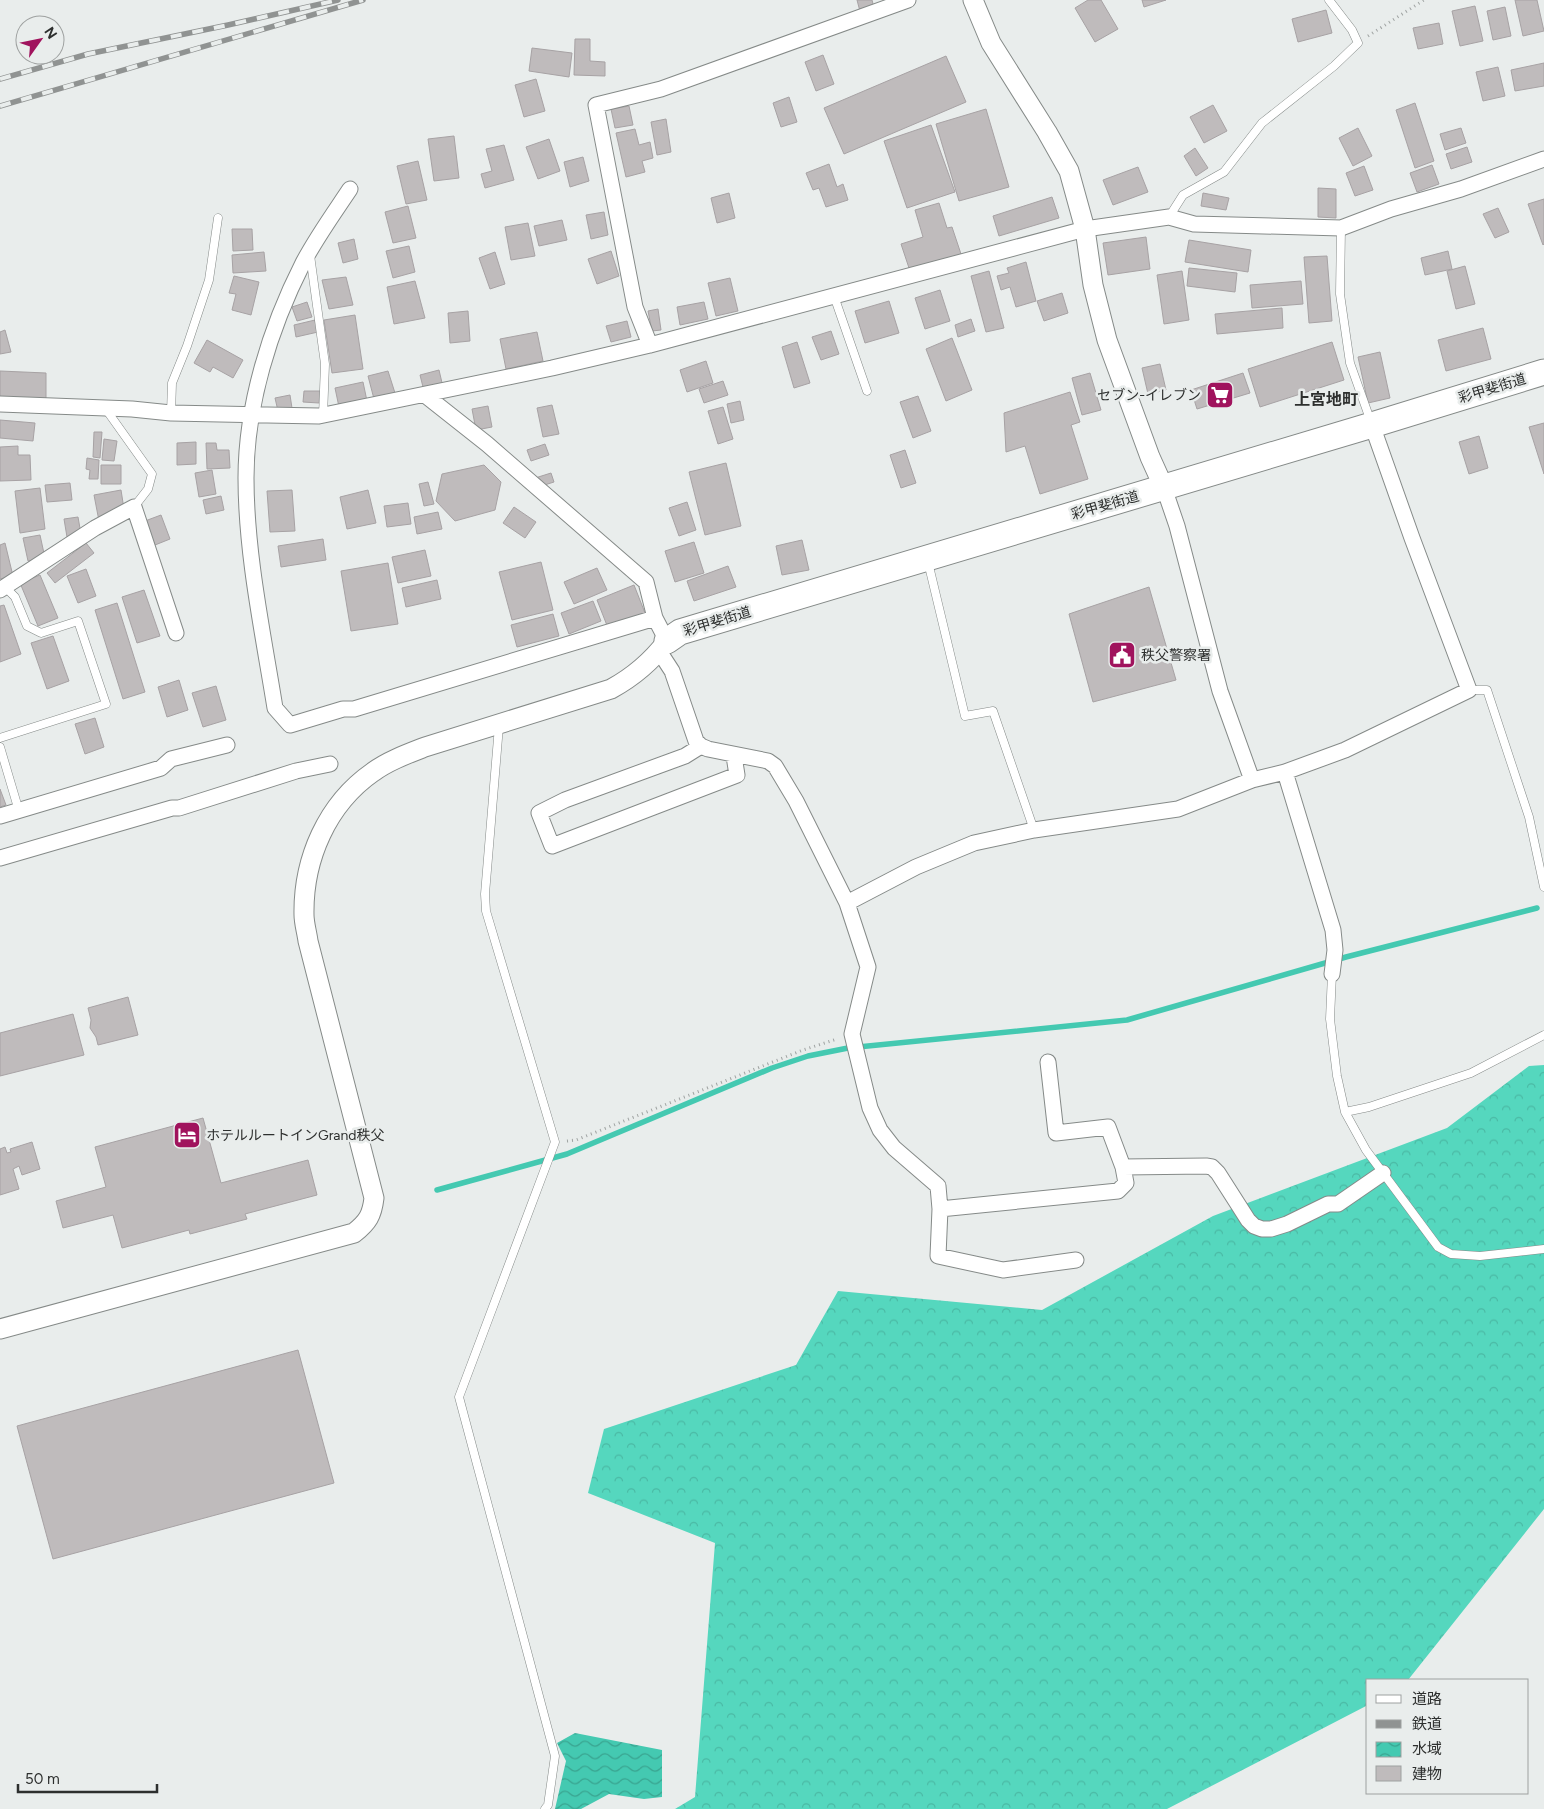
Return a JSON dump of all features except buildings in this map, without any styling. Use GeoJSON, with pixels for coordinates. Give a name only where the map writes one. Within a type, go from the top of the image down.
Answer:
{"type":"FeatureCollection","features":[{"type":"Feature","properties":{"kind":"highway","name":"彩甲斐街道"},"geometry":{"type":"LineString","coordinates":[[663,646],[680,632],[1164,488],[1544,372]]}},
{"type":"Feature","properties":{"kind":"street"},"geometry":{"type":"LineString","coordinates":[[650,345],[635,307],[596,105],[661,89],[908,0]]}},
{"type":"Feature","properties":{"kind":"street"},"geometry":{"type":"LineString","coordinates":[[973,0],[991,43],[1047,132],[1068,171],[1085,229],[1093,285],[1106,340],[1177,526],[1220,691],[1252,780]]}},
{"type":"Feature","properties":{"kind":"street"},"geometry":{"type":"LineString","coordinates":[[0,404],[105,408],[171,414],[323,416],[552,368],[650,345],[1085,229],[1170,217],[1194,224],[1341,228],[1391,209],[1461,189],[1544,160]]}},
{"type":"Feature","properties":{"kind":"street"},"geometry":{"type":"LineString","coordinates":[[350,189],[304,262],[261,368],[251,414],[246,478],[249,538],[275,708],[290,725],[342,709],[354,709],[655,618]]}},
{"type":"Feature","properties":{"kind":"street"},"geometry":{"type":"LineString","coordinates":[[425,395],[487,444],[646,582],[663,646],[692,734],[701,746],[708,750],[734,756],[761,759],[775,766],[796,801],[847,903],[868,967],[852,1034],[870,1108],[880,1130],[894,1148],[938,1186],[940,1209],[938,1256],[1003,1270],[1076,1260]]}},
{"type":"Feature","properties":{"kind":"street"},"geometry":{"type":"LineString","coordinates":[[847,903],[916,867],[974,843],[1034,830],[1178,809],[1252,780],[1285,772],[1345,750],[1469,690],[1372,425]]}},
{"type":"Feature","properties":{"kind":"street"},"geometry":{"type":"LineString","coordinates":[[2,588],[95,528],[134,507],[176,633]]}},
{"type":"Feature","properties":{"kind":"street"},"geometry":{"type":"LineString","coordinates":[[0,1329],[354,1233],[364,1225],[372,1211],[374,1198],[308,941],[304,915],[306,887],[312,857],[321,831],[336,807],[352,788],[373,772],[398,757],[610,689],[632,676],[663,646]]}},
{"type":"Feature","properties":{"kind":"street"},"geometry":{"type":"LineString","coordinates":[[0,816],[161,768],[171,759],[227,745]]}},
{"type":"Feature","properties":{"kind":"street"},"geometry":{"type":"LineString","coordinates":[[701,746],[685,756],[565,800],[539,813],[552,846],[737,775],[734,756]]}},
{"type":"Feature","properties":{"kind":"street"},"geometry":{"type":"LineString","coordinates":[[0,858],[172,808],[179,808],[296,771],[330,764]]}},
{"type":"Feature","properties":{"kind":"street"},"geometry":{"type":"LineString","coordinates":[[1285,772],[1333,930],[1335,950],[1332,974]]}},
{"type":"Feature","properties":{"kind":"street"},"geometry":{"type":"LineString","coordinates":[[940,1209],[1118,1191],[1126,1183],[1123,1167],[1108,1126],[1056,1133],[1048,1062]]}},
{"type":"Feature","properties":{"kind":"street"},"geometry":{"type":"LineString","coordinates":[[1123,1167],[1212,1167],[1218,1172],[1248,1220],[1254,1226],[1262,1229],[1271,1229],[1287,1224],[1328,1204],[1338,1204],[1383,1174]]}},
{"type":"Feature","properties":{"kind":"lane"},"geometry":{"type":"LineString","coordinates":[[1170,217],[1183,194],[1224,172],[1262,123],[1334,66],[1358,43],[1352,30],[1329,0]]}},
{"type":"Feature","properties":{"kind":"lane"},"geometry":{"type":"LineString","coordinates":[[171,414],[172,383],[187,346],[209,280],[218,218]]}},
{"type":"Feature","properties":{"kind":"lane"},"geometry":{"type":"LineString","coordinates":[[1341,228],[1340,294],[1350,362],[1372,425]]}},
{"type":"Feature","properties":{"kind":"lane"},"geometry":{"type":"LineString","coordinates":[[309,253],[325,364],[323,416]]}},
{"type":"Feature","properties":{"kind":"lane"},"geometry":{"type":"LineString","coordinates":[[834,296],[867,391]]}},
{"type":"Feature","properties":{"kind":"lane"},"geometry":{"type":"LineString","coordinates":[[105,408],[152,474],[148,489],[134,507]]}},
{"type":"Feature","properties":{"kind":"lane"},"geometry":{"type":"LineString","coordinates":[[927,558],[965,716],[993,711],[1034,830]]}},
{"type":"Feature","properties":{"kind":"lane"},"geometry":{"type":"LineString","coordinates":[[0,738],[106,704],[78,621],[41,634],[27,626],[15,597],[2,588]]}},
{"type":"Feature","properties":{"kind":"lane"},"geometry":{"type":"LineString","coordinates":[[1469,690],[1487,690],[1529,817],[1544,888]]}},
{"type":"Feature","properties":{"kind":"lane"},"geometry":{"type":"LineString","coordinates":[[500,723],[485,894],[486,911],[555,1142],[459,1397],[555,1756],[548,1805],[545,1809]]}},
{"type":"Feature","properties":{"kind":"lane"},"geometry":{"type":"LineString","coordinates":[[0,747],[19,811]]}},
{"type":"Feature","properties":{"kind":"lane"},"geometry":{"type":"LineString","coordinates":[[1332,974],[1330,1019],[1336,1076],[1345,1112],[1366,1150],[1438,1247],[1451,1254],[1480,1256],[1544,1249]]}},
{"type":"Feature","properties":{"kind":"lane"},"geometry":{"type":"LineString","coordinates":[[1345,1112],[1369,1107],[1471,1074],[1544,1035]]}},
{"type":"Feature","properties":{"kind":"path"},"geometry":{"type":"LineString","coordinates":[[1358,43],[1424,0]]}},
{"type":"Feature","properties":{"kind":"path"},"geometry":{"type":"LineString","coordinates":[[555,1142],[576,1140],[803,1050],[852,1034]]}},
{"type":"Feature","properties":{"kind":"green space"},"geometry":{"type":"Polygon","coordinates":[[[1544,1065],[1544,1509],[1409,1679],[1366,1679],[1366,1706],[1167,1809],[675,1809],[695,1797],[715,1543],[588,1493],[604,1429],[796,1365],[838,1291],[1042,1310],[1213,1216],[1447,1128],[1529,1066],[1544,1065]]]}},
{"type":"Feature","properties":{"kind":"water"},"geometry":{"type":"Polygon","coordinates":[[[575,1733],[662,1750],[662,1797],[644,1799],[609,1794],[581,1809],[555,1809],[566,1761],[557,1743],[575,1733]]]}},
{"type":"Feature","properties":{"kind":"waterway"},"geometry":{"type":"LineString","coordinates":[[437,1190],[567,1154],[772,1068],[808,1056],[848,1048],[1127,1020],[1346,957],[1537,908]]}},
{"type":"Feature","properties":{"kind":"railway"},"geometry":{"type":"LineString","coordinates":[[0,79],[88,54],[338,0]]}},
{"type":"Feature","properties":{"kind":"railway"},"geometry":{"type":"LineString","coordinates":[[0,106],[363,0]]}},
{"type":"Feature","properties":{"kind":"place","name":"セブン-イレブン"},"geometry":{"type":"Point","coordinates":[1220,395]}},
{"type":"Feature","properties":{"kind":"place","name":"秩父警察署"},"geometry":{"type":"Point","coordinates":[1122,655]}},
{"type":"Feature","properties":{"kind":"place","name":"ホテルルートインGrand秩父"},"geometry":{"type":"Point","coordinates":[187,1135]}},
{"type":"Feature","properties":{"kind":"district","name":"上宮地町"},"geometry":{"type":"Point","coordinates":[1326,399]}}]}
